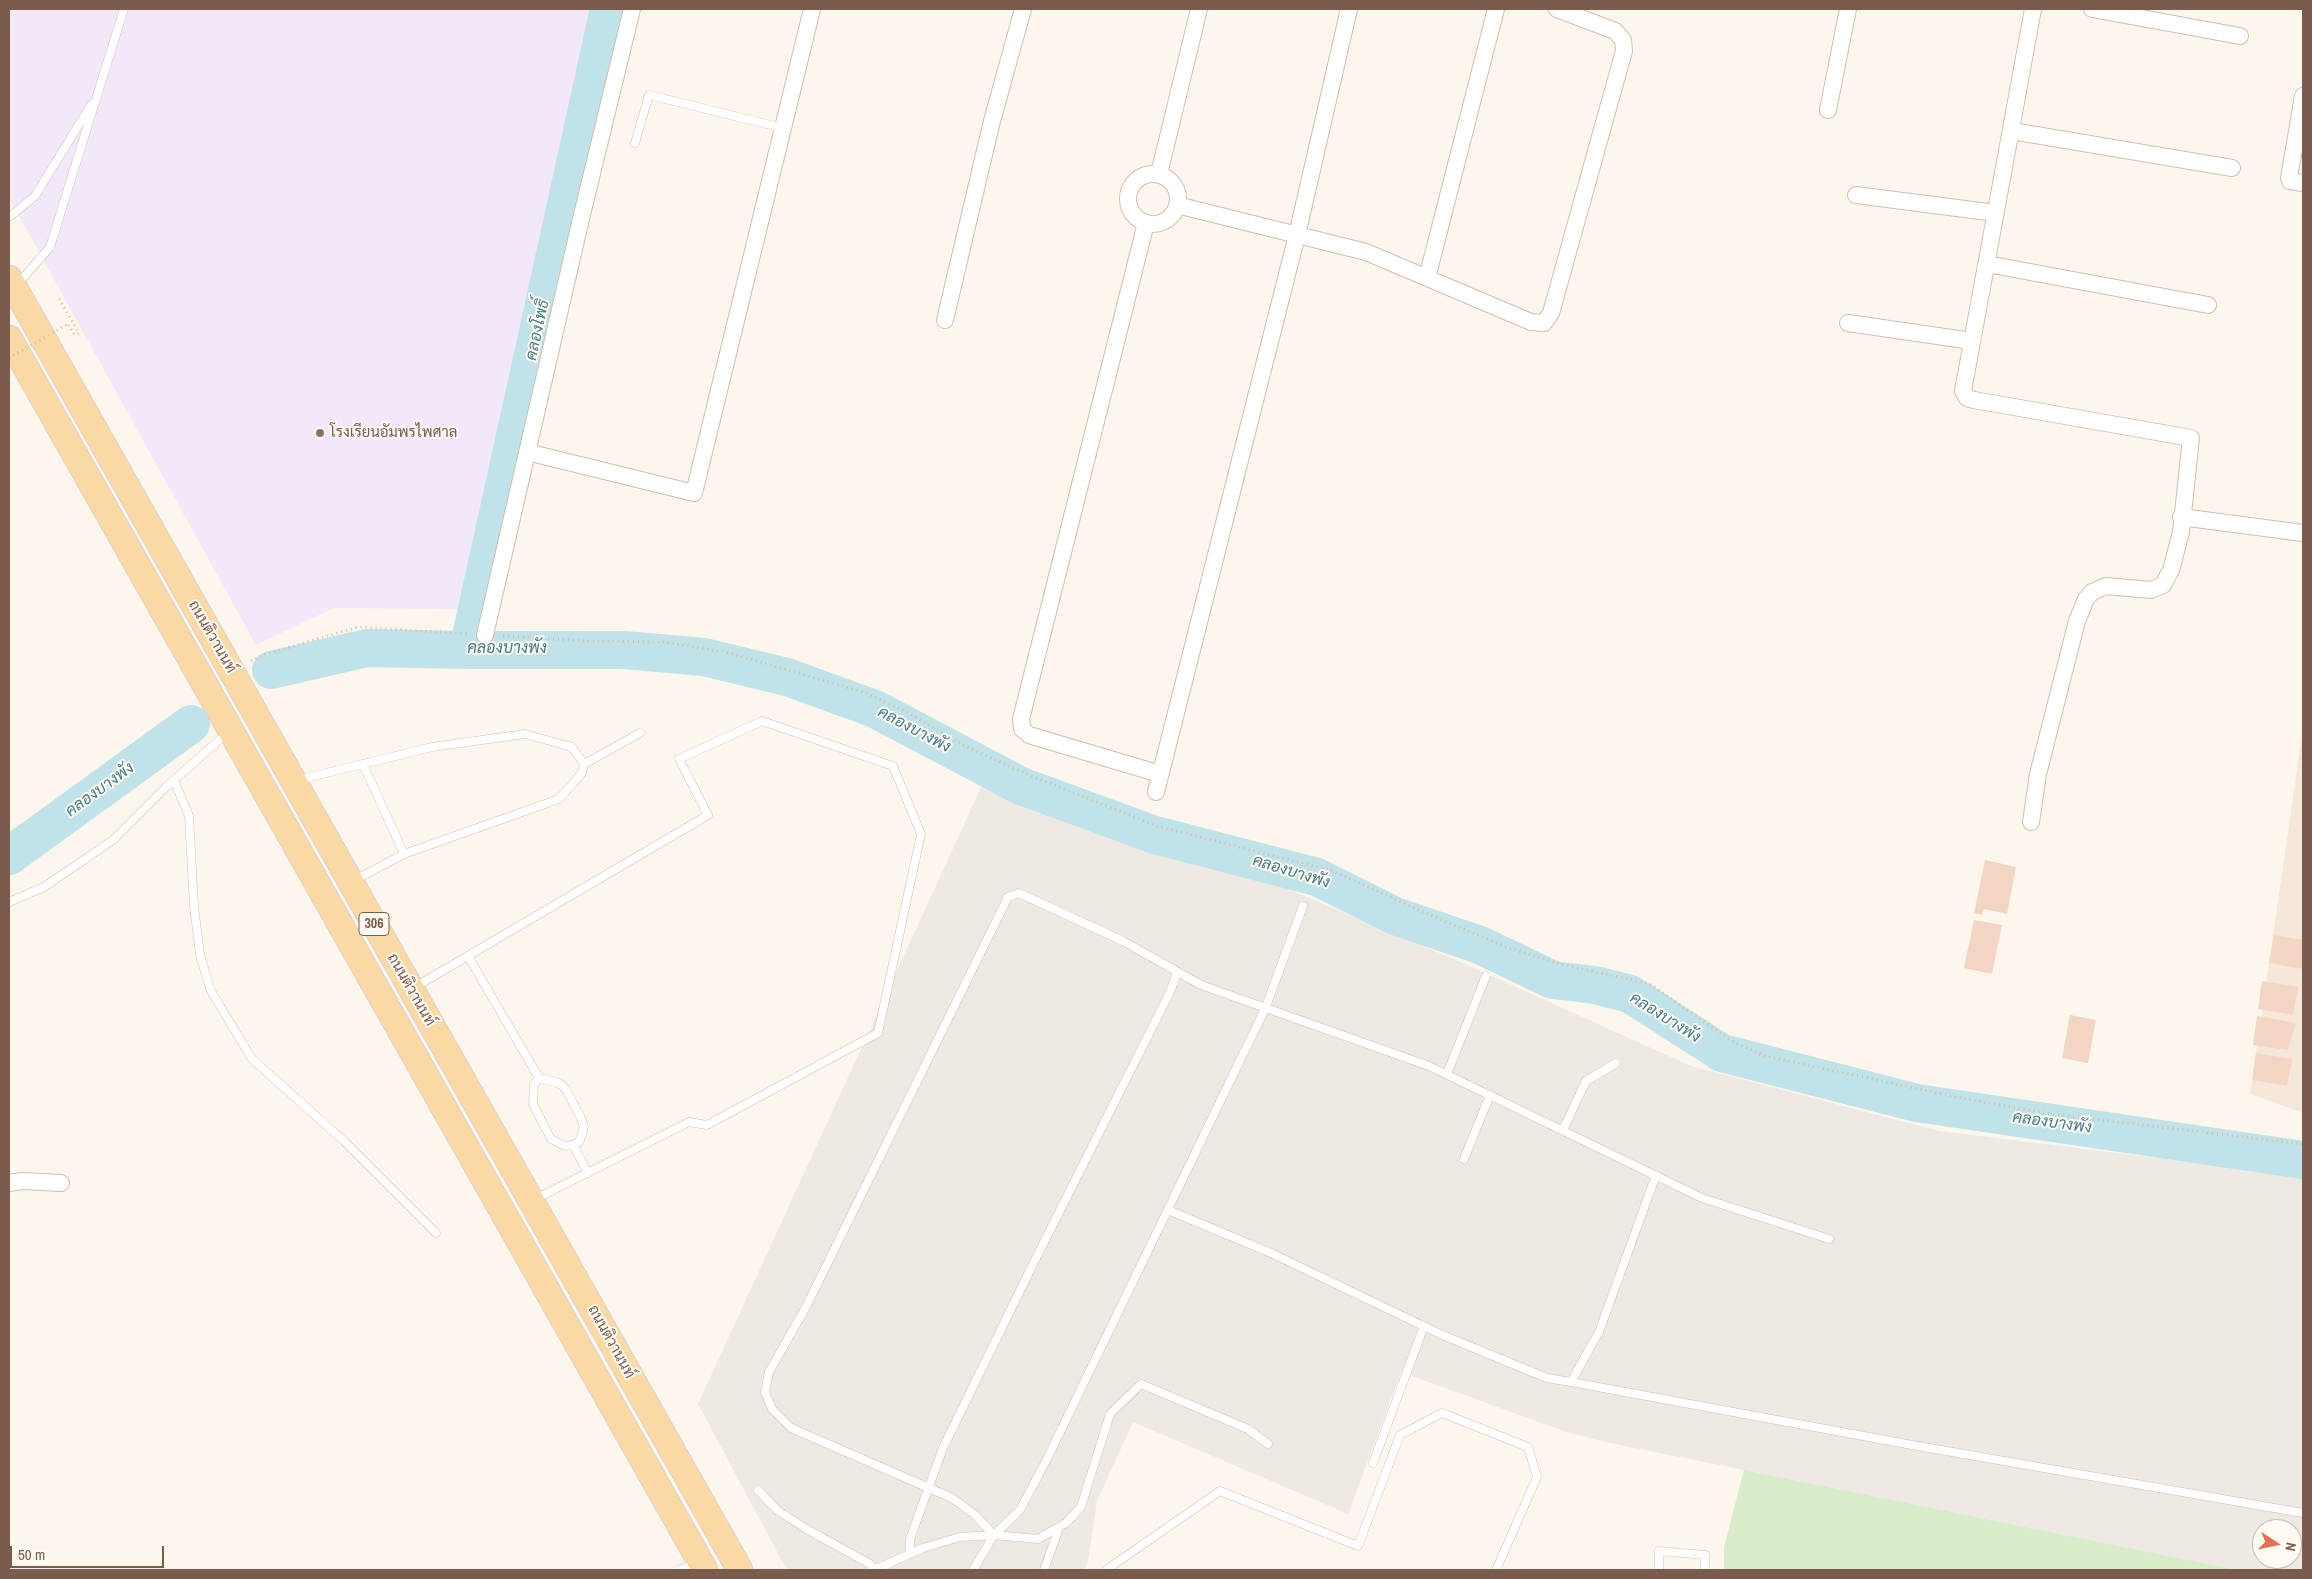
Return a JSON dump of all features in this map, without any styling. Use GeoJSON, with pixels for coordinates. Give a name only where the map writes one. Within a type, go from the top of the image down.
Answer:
{"type":"FeatureCollection","features":[{"type":"Feature","properties":{"kind":"main road","name":"ถนนติวานนท์"},"geometry":{"type":"LineString","coordinates":[[11,283],[740,1570]]}},
{"type":"Feature","properties":{"kind":"main road","name":"ถนนติวานนท์"},"geometry":{"type":"LineString","coordinates":[[9,338],[230,730],[695,1567]]}},
{"type":"Feature","properties":{"kind":"street"},"geometry":{"type":"LineString","coordinates":[[485,635],[632,9]]}},
{"type":"Feature","properties":{"kind":"street"},"geometry":{"type":"LineString","coordinates":[[527,452],[694,493],[812,9]]}},
{"type":"Feature","properties":{"kind":"street"},"geometry":{"type":"LineString","coordinates":[[945,320],[992,121],[1023,9]]}},
{"type":"Feature","properties":{"kind":"street"},"geometry":{"type":"LineString","coordinates":[[1159,174],[1199,9]]}},
{"type":"Feature","properties":{"kind":"street"},"geometry":{"type":"LineString","coordinates":[[1156,792],[1297,235],[1349,9]]}},
{"type":"Feature","properties":{"kind":"street"},"geometry":{"type":"LineString","coordinates":[[1427,278],[1496,9]]}},
{"type":"Feature","properties":{"kind":"street"},"geometry":{"type":"LineString","coordinates":[[1177,205],[1366,252],[1531,322],[1544,323],[1551,313],[1624,51],[1623,40],[1615,31],[1557,9]]}},
{"type":"Feature","properties":{"kind":"street"},"geometry":{"type":"LineString","coordinates":[[1828,110],[1848,9]]}},
{"type":"Feature","properties":{"kind":"street"},"geometry":{"type":"LineString","coordinates":[[2032,822],[2038,774],[2077,621],[2086,599],[2092,592],[2106,586],[2151,590],[2163,585],[2170,570],[2181,532],[2181,517],[2191,438],[1967,398],[1962,391],[2012,131],[2033,9]]}},
{"type":"Feature","properties":{"kind":"street"},"geometry":{"type":"LineString","coordinates":[[2092,9],[2182,17],[2240,36]]}},
{"type":"Feature","properties":{"kind":"street"},"geometry":{"type":"LineString","coordinates":[[2303,96],[2289,178],[2290,181],[2303,183]]}},
{"type":"Feature","properties":{"kind":"street"},"geometry":{"type":"LineString","coordinates":[[2012,131],[2232,168]]}},
{"type":"Feature","properties":{"kind":"street"},"geometry":{"type":"LineString","coordinates":[[1159,174],[1171,181],[1174,186],[1178,198],[1177,205],[1165,221],[1152,224],[1146,223],[1131,211],[1128,198],[1129,192],[1135,181],[1140,177],[1159,174]]}},
{"type":"Feature","properties":{"kind":"street"},"geometry":{"type":"LineString","coordinates":[[1856,195],[1996,213]]}},
{"type":"Feature","properties":{"kind":"street"},"geometry":{"type":"LineString","coordinates":[[1146,223],[1021,719],[1022,729],[1029,735],[1160,774]]}},
{"type":"Feature","properties":{"kind":"street"},"geometry":{"type":"LineString","coordinates":[[1987,264],[2208,305]]}},
{"type":"Feature","properties":{"kind":"street"},"geometry":{"type":"LineString","coordinates":[[1848,323],[1972,341]]}},
{"type":"Feature","properties":{"kind":"street"},"geometry":{"type":"LineString","coordinates":[[2181,517],[2303,533]]}},
{"type":"Feature","properties":{"kind":"street"},"geometry":{"type":"LineString","coordinates":[[9,1183],[22,1181],[61,1183]]}},
{"type":"Feature","properties":{"kind":"lane"},"geometry":{"type":"LineString","coordinates":[[11,283],[50,247],[124,9]]}},
{"type":"Feature","properties":{"kind":"lane"},"geometry":{"type":"LineString","coordinates":[[635,143],[649,95],[783,128]]}},
{"type":"Feature","properties":{"kind":"lane"},"geometry":{"type":"LineString","coordinates":[[9,217],[35,196],[97,96]]}},
{"type":"Feature","properties":{"kind":"lane"},"geometry":{"type":"LineString","coordinates":[[411,989],[708,815],[679,759],[762,721],[893,766],[921,834],[878,1033],[707,1125],[689,1122],[531,1201]]}},
{"type":"Feature","properties":{"kind":"lane"},"geometry":{"type":"LineString","coordinates":[[9,902],[44,887],[112,840],[174,780],[230,730]]}},
{"type":"Feature","properties":{"kind":"lane"},"geometry":{"type":"LineString","coordinates":[[294,782],[432,747],[526,734],[572,747],[584,764],[582,773],[559,799],[404,854],[350,882]]}},
{"type":"Feature","properties":{"kind":"lane"},"geometry":{"type":"LineString","coordinates":[[584,764],[640,734]]}},
{"type":"Feature","properties":{"kind":"lane"},"geometry":{"type":"LineString","coordinates":[[363,764],[404,854]]}},
{"type":"Feature","properties":{"kind":"lane"},"geometry":{"type":"LineString","coordinates":[[174,780],[188,816],[194,906],[200,955],[211,991],[252,1059],[344,1141],[436,1233]]}},
{"type":"Feature","properties":{"kind":"lane"},"geometry":{"type":"LineString","coordinates":[[994,1535],[974,1514],[952,1498],[929,1486],[791,1428],[772,1409],[765,1392],[769,1372],[806,1307],[1008,897],[1019,893],[1123,941],[1201,985],[1429,1066],[1702,1198],[1829,1239]]}},
{"type":"Feature","properties":{"kind":"lane"},"geometry":{"type":"LineString","coordinates":[[973,1570],[994,1535],[1020,1510],[1265,1009],[1303,906]]}},
{"type":"Feature","properties":{"kind":"lane"},"geometry":{"type":"LineString","coordinates":[[468,956],[539,1078],[559,1083],[565,1088],[584,1126],[579,1142],[566,1146],[551,1139],[532,1104],[534,1085],[539,1078]]}},
{"type":"Feature","properties":{"kind":"lane"},"geometry":{"type":"LineString","coordinates":[[910,1554],[910,1539],[948,1439],[1034,1262],[1170,992],[1177,973]]}},
{"type":"Feature","properties":{"kind":"lane"},"geometry":{"type":"LineString","coordinates":[[1447,1074],[1486,976]]}},
{"type":"Feature","properties":{"kind":"lane"},"geometry":{"type":"LineString","coordinates":[[1563,1130],[1586,1081],[1616,1063]]}},
{"type":"Feature","properties":{"kind":"lane"},"geometry":{"type":"LineString","coordinates":[[1464,1159],[1490,1095]]}},
{"type":"Feature","properties":{"kind":"lane"},"geometry":{"type":"LineString","coordinates":[[573,1145],[588,1173]]}},
{"type":"Feature","properties":{"kind":"lane"},"geometry":{"type":"LineString","coordinates":[[1571,1382],[1599,1332],[1656,1175]]}},
{"type":"Feature","properties":{"kind":"lane"},"geometry":{"type":"LineString","coordinates":[[1168,1210],[1271,1253],[1424,1326],[1547,1378],[1912,1445],[2303,1513]]}},
{"type":"Feature","properties":{"kind":"lane"},"geometry":{"type":"LineString","coordinates":[[1373,1463],[1424,1326]]}},
{"type":"Feature","properties":{"kind":"lane"},"geometry":{"type":"LineString","coordinates":[[758,1490],[777,1510],[808,1530],[870,1564],[874,1570],[923,1548],[960,1537],[994,1535],[1038,1539],[1059,1528],[1081,1507],[1110,1414],[1140,1384],[1248,1429],[1268,1444]]}},
{"type":"Feature","properties":{"kind":"lane"},"geometry":{"type":"LineString","coordinates":[[1106,1570],[1220,1491],[1358,1546],[1400,1435],[1442,1413],[1528,1447],[1537,1477],[1496,1570]]}},
{"type":"Feature","properties":{"kind":"lane"},"geometry":{"type":"LineString","coordinates":[[1044,1570],[1059,1528]]}},
{"type":"Feature","properties":{"kind":"lane"},"geometry":{"type":"LineString","coordinates":[[1659,1570],[1659,1551],[1705,1555],[1705,1570]]}},
{"type":"Feature","properties":{"kind":"path"},"geometry":{"type":"LineString","coordinates":[[9,358],[68,324],[75,335],[79,333],[59,299]]}},
{"type":"Feature","properties":{"kind":"path"},"geometry":{"type":"LineString","coordinates":[[232,673],[263,655],[358,627],[457,633]]}},
{"type":"Feature","properties":{"kind":"path"},"geometry":{"type":"LineString","coordinates":[[485,635],[584,641],[665,642],[730,653],[863,692],[905,711],[974,750],[1034,777],[1157,826],[1333,871],[1430,915],[1506,946],[1560,964],[1650,984],[1735,1043],[1765,1056],[1962,1098],[2051,1114],[2303,1144]]}},
{"type":"Feature","properties":{"kind":"shaded area","name":"โรงเรียนอัมพรไพศาล"},"geometry":{"type":"Polygon","coordinates":[[[9,9],[603,9],[460,609],[334,608],[256,645],[9,198],[9,9]]]}},
{"type":"Feature","properties":{"kind":"shaded area"},"geometry":{"type":"Polygon","coordinates":[[[2303,729],[2303,1113],[2250,1094],[2303,729]]]}},
{"type":"Feature","properties":{"kind":"shaded area"},"geometry":{"type":"Polygon","coordinates":[[[984,781],[1255,875],[1456,960],[1691,1066],[1939,1131],[2303,1176],[2303,1570],[2238,1570],[1610,1443],[1569,1433],[1401,1372],[1348,1514],[1133,1422],[1097,1501],[1088,1561],[1084,1570],[787,1570],[698,1404],[984,781]]]}},
{"type":"Feature","properties":{"kind":"green space"},"geometry":{"type":"Polygon","coordinates":[[[1744,1470],[2238,1570],[1724,1570],[1724,1547],[1744,1470]]]}},
{"type":"Feature","properties":{"kind":"building"},"geometry":{"type":"Polygon","coordinates":[[[1985,860],[2016,867],[2007,914],[1984,909],[1982,915],[1974,913],[1985,860]]]}},
{"type":"Feature","properties":{"kind":"building"},"geometry":{"type":"Polygon","coordinates":[[[1974,920],[2002,925],[1992,974],[1964,968],[1974,920]]]}},
{"type":"Feature","properties":{"kind":"building"},"geometry":{"type":"Polygon","coordinates":[[[2274,935],[2303,940],[2303,969],[2269,963],[2274,935]]]}},
{"type":"Feature","properties":{"kind":"building"},"geometry":{"type":"Polygon","coordinates":[[[2262,981],[2298,987],[2293,1015],[2258,1009],[2262,981]]]}},
{"type":"Feature","properties":{"kind":"building"},"geometry":{"type":"Polygon","coordinates":[[[2070,1015],[2096,1020],[2088,1063],[2062,1058],[2070,1015]]]}},
{"type":"Feature","properties":{"kind":"building"},"geometry":{"type":"Polygon","coordinates":[[[2257,1016],[2296,1023],[2288,1050],[2253,1045],[2257,1016]]]}},
{"type":"Feature","properties":{"kind":"building"},"geometry":{"type":"Polygon","coordinates":[[[2256,1053],[2292,1059],[2287,1086],[2252,1080],[2256,1053]]]}},
{"type":"Feature","properties":{"kind":"waterway","name":"คลองโพธิ์"},"geometry":{"type":"LineString","coordinates":[[468,650],[609,9]]}},
{"type":"Feature","properties":{"kind":"waterway","name":"คลองบางพัง"},"geometry":{"type":"LineString","coordinates":[[271,670],[367,648],[624,650],[704,657],[787,677],[875,709],[1021,786],[1155,835],[1317,877],[1395,916],[1480,945],[1553,980],[1595,985],[1630,994],[1722,1053],[1917,1103],[2303,1160]]}},
{"type":"Feature","properties":{"kind":"waterway","name":"คลองบางพัง"},"geometry":{"type":"LineString","coordinates":[[9,856],[191,724]]}},
{"type":"Feature","properties":{"kind":"place","name":"โรงเรียนอัมพรไพศาล"},"geometry":{"type":"Point","coordinates":[320,433]}}]}
